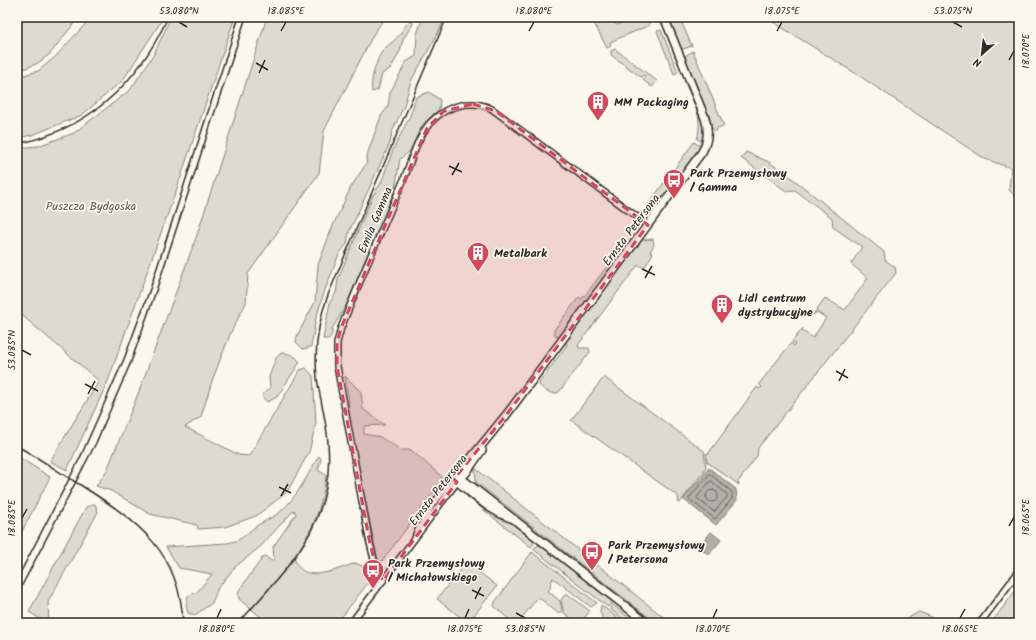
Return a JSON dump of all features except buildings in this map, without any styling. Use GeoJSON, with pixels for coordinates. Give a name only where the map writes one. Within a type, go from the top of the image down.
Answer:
{"type":"FeatureCollection","features":[{"type":"Feature","properties":{"kind":"street","name":"Ernsta Petersona"},"geometry":{"type":"LineString","coordinates":[[351,623],[423,528],[457,478],[702,152],[707,138],[705,118],[664,17]]}},
{"type":"Feature","properties":{"kind":"street","name":"Emila Gamma"},"geometry":{"type":"LineString","coordinates":[[383,581],[377,572],[369,539],[337,366],[337,343],[340,328],[419,144],[430,123],[444,111],[461,105],[477,105],[492,109],[648,225]]}},
{"type":"Feature","properties":{"kind":"street"},"geometry":{"type":"LineString","coordinates":[[457,478],[514,519],[647,623]]}},
{"type":"Feature","properties":{"kind":"street"},"geometry":{"type":"LineString","coordinates":[[980,623],[1019,571]]}},
{"type":"Feature","properties":{"kind":"highlighted area"},"geometry":{"type":"Polygon","coordinates":[[[473,104],[496,111],[648,225],[507,414],[454,479],[457,482],[383,581],[377,572],[369,539],[337,366],[337,343],[341,328],[427,128],[444,111],[473,104]]]}},
{"type":"Feature","properties":{"kind":"green space"},"geometry":{"type":"Polygon","coordinates":[[[17,17],[79,17],[50,54],[38,63],[17,72],[17,17]]]}},
{"type":"Feature","properties":{"kind":"green space"},"geometry":{"type":"Polygon","coordinates":[[[92,17],[164,17],[123,80],[82,115],[32,135],[17,138],[17,77],[38,71],[55,57],[92,17]]]}},
{"type":"Feature","properties":{"kind":"green space","name":"Puszcza Bydgoska"},"geometry":{"type":"Polygon","coordinates":[[[171,17],[235,17],[176,191],[108,381],[67,470],[50,461],[99,381],[17,311],[17,148],[38,146],[74,133],[130,90],[154,54],[171,17]]]}},
{"type":"Feature","properties":{"kind":"green space"},"geometry":{"type":"Polygon","coordinates":[[[267,17],[385,17],[373,35],[324,131],[319,173],[248,274],[246,303],[231,332],[212,381],[201,417],[185,427],[239,455],[249,456],[300,370],[306,368],[313,376],[316,423],[309,452],[287,492],[256,516],[225,527],[198,529],[197,525],[150,514],[111,491],[96,486],[107,470],[138,394],[196,238],[267,17]]]}},
{"type":"Feature","properties":{"kind":"green space"},"geometry":{"type":"Polygon","coordinates":[[[423,17],[445,17],[437,35],[411,81],[404,106],[392,132],[390,143],[349,232],[347,244],[339,254],[316,318],[311,347],[303,349],[296,342],[297,336],[315,302],[318,265],[332,228],[351,187],[366,164],[368,152],[381,116],[388,107],[390,93],[406,62],[416,56],[417,34],[423,17]]]}},
{"type":"Feature","properties":{"kind":"green space"},"geometry":{"type":"Polygon","coordinates":[[[595,17],[605,17],[617,25],[632,17],[646,17],[650,25],[610,42],[611,46],[607,48],[595,25],[595,17]]]}},
{"type":"Feature","properties":{"kind":"green space"},"geometry":{"type":"Polygon","coordinates":[[[671,17],[679,17],[692,46],[683,49],[678,45],[669,21],[671,17]]]}},
{"type":"Feature","properties":{"kind":"green space"},"geometry":{"type":"Polygon","coordinates":[[[765,17],[1019,17],[1019,200],[1009,190],[1011,168],[985,159],[855,73],[765,17]]]}},
{"type":"Feature","properties":{"kind":"green space"},"geometry":{"type":"Polygon","coordinates":[[[412,19],[413,24],[403,39],[400,51],[391,68],[382,74],[378,90],[372,92],[373,76],[381,53],[412,19]]]}},
{"type":"Feature","properties":{"kind":"green space"},"geometry":{"type":"Polygon","coordinates":[[[661,30],[678,72],[674,74],[657,31],[661,30]]]}},
{"type":"Feature","properties":{"kind":"green space"},"geometry":{"type":"Polygon","coordinates":[[[615,49],[657,81],[652,87],[643,80],[645,76],[643,75],[641,77],[611,55],[611,51],[615,49]]]}},
{"type":"Feature","properties":{"kind":"green space"},"geometry":{"type":"Polygon","coordinates":[[[693,51],[724,126],[717,128],[716,132],[711,127],[685,63],[685,56],[693,51]]]}},
{"type":"Feature","properties":{"kind":"green space"},"geometry":{"type":"Polygon","coordinates":[[[684,80],[688,82],[703,123],[703,142],[697,139],[699,131],[698,116],[684,80]]]}},
{"type":"Feature","properties":{"kind":"green space"},"geometry":{"type":"Polygon","coordinates":[[[429,92],[440,100],[439,109],[423,124],[410,151],[400,159],[395,189],[347,304],[332,329],[332,334],[329,339],[323,339],[330,302],[336,293],[338,279],[372,197],[381,183],[393,150],[410,116],[416,97],[429,92]]]}},
{"type":"Feature","properties":{"kind":"green space"},"geometry":{"type":"Polygon","coordinates":[[[694,142],[701,147],[699,152],[655,211],[647,206],[694,142]]]}},
{"type":"Feature","properties":{"kind":"green space"},"geometry":{"type":"Polygon","coordinates":[[[746,152],[769,162],[792,178],[884,252],[885,260],[895,267],[896,273],[758,448],[757,456],[738,482],[739,485],[707,462],[706,453],[708,454],[757,387],[759,389],[762,387],[759,384],[791,343],[794,346],[796,344],[792,342],[803,328],[802,331],[813,338],[826,318],[817,312],[812,316],[825,298],[845,310],[868,278],[851,264],[862,247],[833,227],[832,218],[795,190],[786,191],[741,158],[746,152]]]}},
{"type":"Feature","properties":{"kind":"green space"},"geometry":{"type":"Polygon","coordinates":[[[653,239],[654,245],[650,251],[653,253],[644,268],[638,265],[578,345],[579,348],[589,348],[590,352],[559,392],[551,393],[539,385],[567,345],[565,341],[641,240],[653,239]]]}},
{"type":"Feature","properties":{"kind":"green space"},"geometry":{"type":"Polygon","coordinates":[[[618,258],[613,268],[560,339],[555,335],[554,330],[579,297],[582,299],[612,260],[618,258]]]}},
{"type":"Feature","properties":{"kind":"green space"},"geometry":{"type":"Polygon","coordinates":[[[281,353],[292,355],[300,362],[277,397],[267,402],[263,398],[263,394],[270,388],[269,377],[276,358],[281,353]]]}},
{"type":"Feature","properties":{"kind":"green space"},"geometry":{"type":"Polygon","coordinates":[[[345,376],[361,392],[363,409],[385,425],[364,426],[364,434],[380,437],[401,450],[411,450],[442,477],[444,483],[440,484],[379,565],[347,414],[349,403],[345,376]]]}},
{"type":"Feature","properties":{"kind":"green space"},"geometry":{"type":"Polygon","coordinates":[[[604,377],[704,451],[706,468],[679,504],[678,496],[571,420],[604,377]]]}},
{"type":"Feature","properties":{"kind":"green space"},"geometry":{"type":"Polygon","coordinates":[[[17,456],[50,477],[17,541],[17,456]]]}},
{"type":"Feature","properties":{"kind":"green space"},"geometry":{"type":"Polygon","coordinates":[[[319,456],[321,459],[318,470],[326,475],[325,486],[316,518],[294,557],[298,566],[304,571],[312,574],[320,574],[356,563],[374,572],[368,583],[337,623],[268,623],[239,599],[238,594],[240,589],[263,557],[265,556],[271,561],[274,559],[273,547],[296,514],[294,510],[260,547],[235,567],[218,588],[212,603],[195,615],[188,613],[186,605],[188,596],[197,592],[212,574],[179,568],[166,547],[227,543],[240,539],[254,528],[280,512],[292,500],[319,456]]]}},
{"type":"Feature","properties":{"kind":"green space"},"geometry":{"type":"Polygon","coordinates":[[[475,468],[671,623],[656,623],[476,482],[475,468]]]}},
{"type":"Feature","properties":{"kind":"green space"},"geometry":{"type":"Polygon","coordinates":[[[477,484],[585,569],[576,565],[475,485],[477,484]]]}},
{"type":"Feature","properties":{"kind":"green space"},"geometry":{"type":"Polygon","coordinates":[[[469,493],[534,538],[534,543],[531,547],[466,496],[469,493]]]}},
{"type":"Feature","properties":{"kind":"green space"},"geometry":{"type":"Polygon","coordinates":[[[95,504],[98,512],[48,602],[49,623],[47,623],[29,612],[86,507],[95,504]]]}},
{"type":"Feature","properties":{"kind":"green space"},"geometry":{"type":"Polygon","coordinates":[[[538,545],[543,545],[614,600],[608,607],[533,549],[538,545]]]}},
{"type":"Feature","properties":{"kind":"green space"},"geometry":{"type":"Polygon","coordinates":[[[532,552],[597,603],[591,607],[553,578],[550,585],[551,587],[548,591],[560,601],[562,610],[559,614],[538,597],[518,623],[513,623],[494,606],[495,602],[532,552]]]}},
{"type":"Feature","properties":{"kind":"green space"},"geometry":{"type":"Polygon","coordinates":[[[466,562],[497,586],[468,623],[437,599],[466,562]]]}},
{"type":"Feature","properties":{"kind":"green space"},"geometry":{"type":"Polygon","coordinates":[[[1019,586],[1019,623],[991,623],[1019,586]]]}},
{"type":"Feature","properties":{"kind":"green space"},"geometry":{"type":"Polygon","coordinates":[[[566,593],[590,611],[580,623],[577,623],[564,613],[561,600],[566,593]]]}},
{"type":"Feature","properties":{"kind":"green space"},"geometry":{"type":"Polygon","coordinates":[[[612,604],[638,623],[628,623],[610,609],[612,604]]]}},
{"type":"Feature","properties":{"kind":"green space"},"geometry":{"type":"Polygon","coordinates":[[[601,605],[624,623],[604,623],[600,611],[601,605]]]}},
{"type":"Feature","properties":{"kind":"green space"},"geometry":{"type":"Polygon","coordinates":[[[919,612],[932,617],[933,623],[899,623],[919,612]]]}},
{"type":"Feature","properties":{"kind":"water"},"geometry":{"type":"Polygon","coordinates":[[[709,468],[736,489],[737,500],[716,525],[683,499],[709,468]]]}},
{"type":"Feature","properties":{"kind":"water"},"geometry":{"type":"Polygon","coordinates":[[[711,532],[721,540],[709,555],[699,547],[711,532]]]}},
{"type":"Feature","properties":{"kind":"railway"},"geometry":{"type":"LineString","coordinates":[[17,144],[43,137],[67,127],[89,115],[108,100],[142,63],[156,41],[168,17]]}},
{"type":"Feature","properties":{"kind":"railway"},"geometry":{"type":"LineString","coordinates":[[17,579],[80,458],[124,359],[150,289],[239,17]]}},
{"type":"Feature","properties":{"kind":"railway"},"geometry":{"type":"LineString","coordinates":[[17,595],[96,443],[131,362],[156,291],[246,17]]}},
{"type":"Feature","properties":{"kind":"railway"},"geometry":{"type":"LineString","coordinates":[[239,623],[274,583],[304,543],[316,521],[324,498],[328,473],[328,444],[316,367],[319,325],[328,295],[447,17]]}},
{"type":"Feature","properties":{"kind":"railway"},"geometry":{"type":"LineString","coordinates":[[17,446],[121,512],[152,541],[164,557],[174,576],[180,598],[183,623]]}},
{"type":"Feature","properties":{"kind":"place","name":"MM Packaging"},"geometry":{"type":"Point","coordinates":[598,122]}},
{"type":"Feature","properties":{"kind":"place","name":"Park Przemysłowy / Gamma"},"geometry":{"type":"Point","coordinates":[674,200]}},
{"type":"Feature","properties":{"kind":"place","name":"Metalbark"},"geometry":{"type":"Point","coordinates":[478,272]}},
{"type":"Feature","properties":{"kind":"place","name":"Lidl centrum dystrybucyjne"},"geometry":{"type":"Point","coordinates":[722,324]}},
{"type":"Feature","properties":{"kind":"place","name":"Park Przemysłowy / Petersona"},"geometry":{"type":"Point","coordinates":[592,572]}},
{"type":"Feature","properties":{"kind":"place","name":"Park Przemysłowy / Michałowskiego"},"geometry":{"type":"Point","coordinates":[373,590]}}]}
